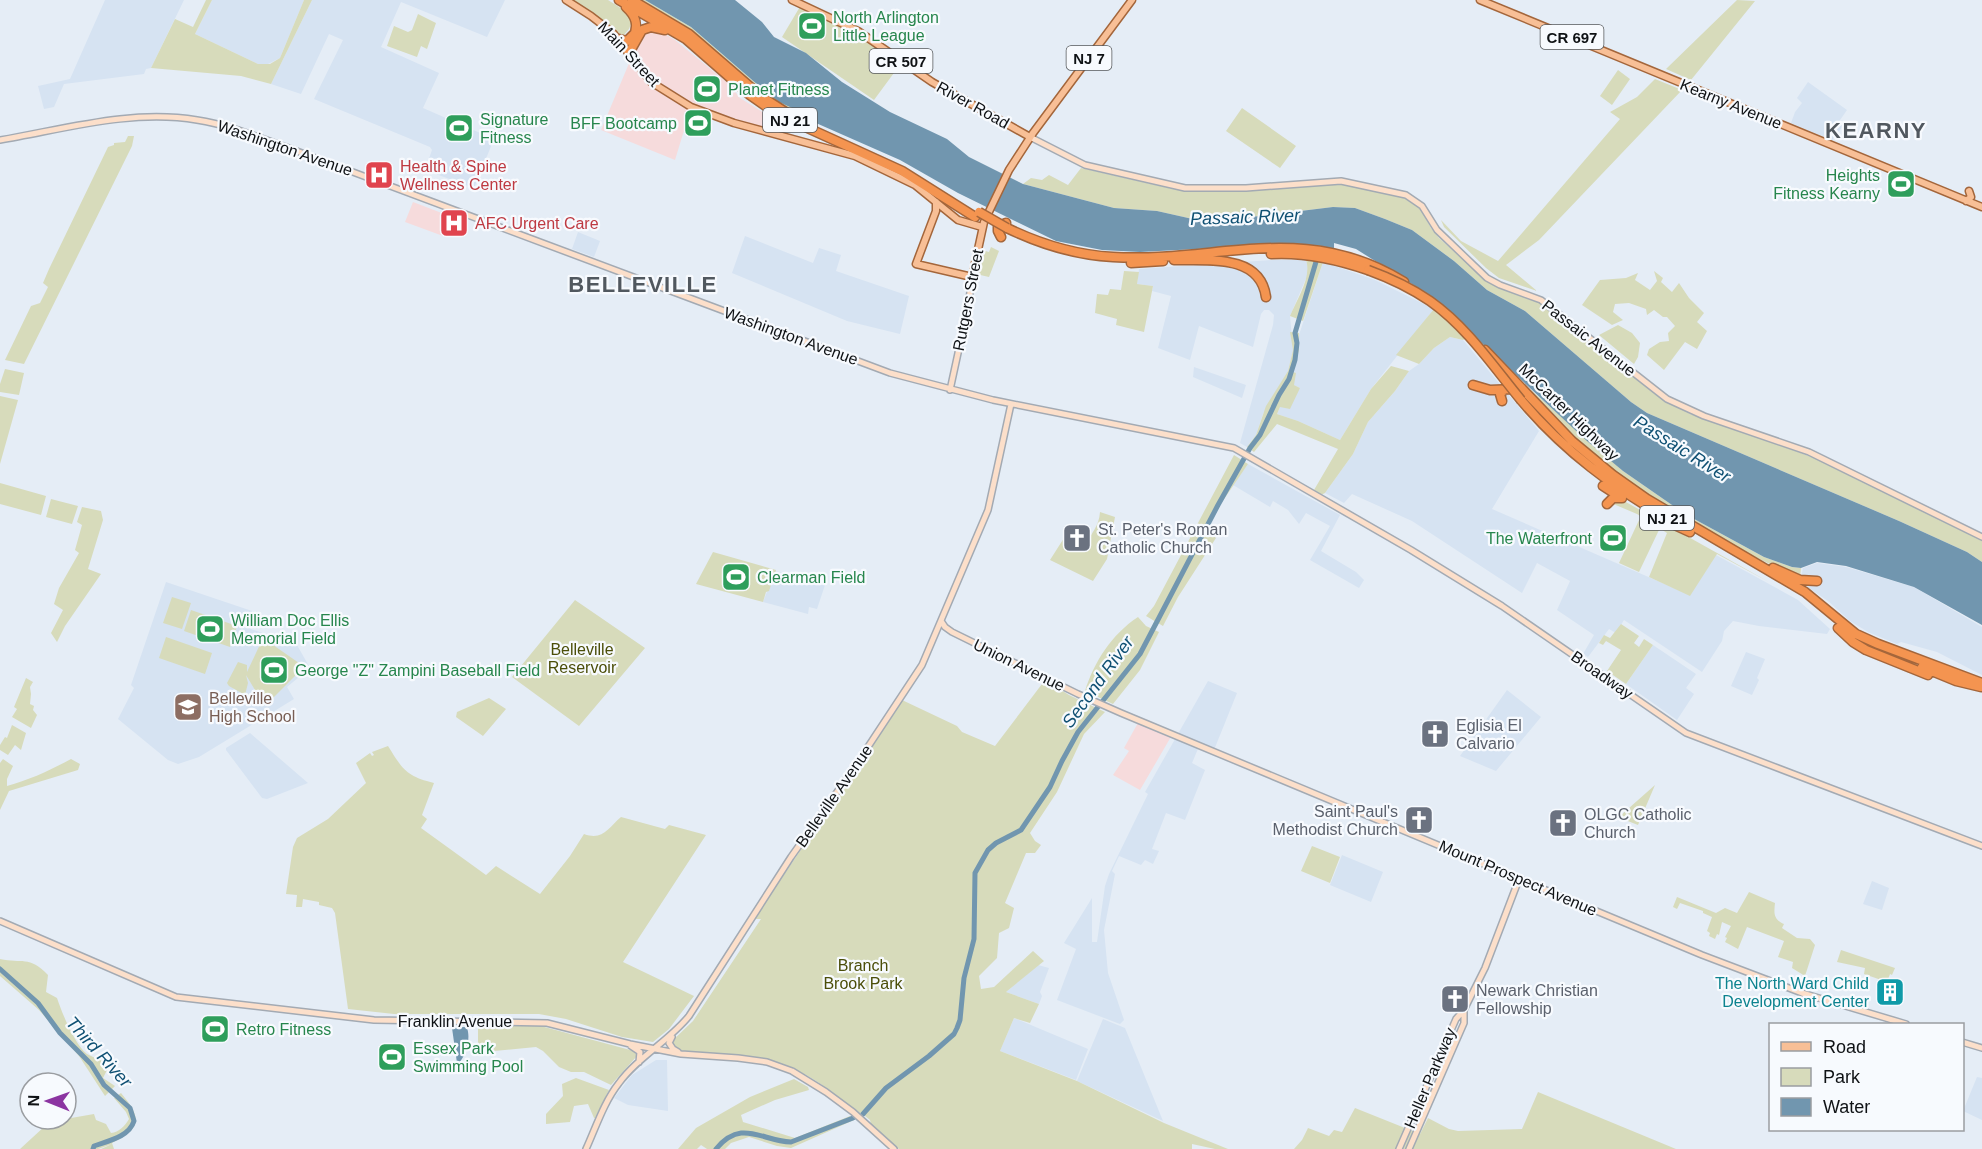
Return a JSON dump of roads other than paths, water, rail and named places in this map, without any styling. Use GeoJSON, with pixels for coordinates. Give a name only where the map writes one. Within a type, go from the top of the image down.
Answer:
{"type":"FeatureCollection","features":[{"type":"Feature","properties":{"kind":"highway"},"geometry":{"type":"LineString","coordinates":[[617,0],[633,15],[636,22],[629,53]]}},
{"type":"Feature","properties":{"kind":"highway","name":"NJ 21"},"geometry":{"type":"LineString","coordinates":[[617,0],[677,33],[750,95],[777,114],[902,171],[1004,230],[1048,245],[1089,255],[1121,258],[1173,258],[1282,248],[1312,252],[1331,255],[1410,288],[1442,310],[1465,332],[1550,433],[1591,469],[1625,494],[1694,531],[1803,597],[1833,623],[1843,628]]}},
{"type":"Feature","properties":{"kind":"highway","name":"NJ 21"},"geometry":{"type":"LineString","coordinates":[[632,0],[689,34],[762,97],[780,109],[905,166],[984,218]]}},
{"type":"Feature","properties":{"kind":"highway"},"geometry":{"type":"LineString","coordinates":[[629,53],[640,32],[645,28],[655,27],[670,33],[710,59]]}},
{"type":"Feature","properties":{"kind":"highway"},"geometry":{"type":"LineString","coordinates":[[619,39],[630,40],[635,33]]}},
{"type":"Feature","properties":{"kind":"highway"},"geometry":{"type":"LineString","coordinates":[[984,218],[1004,230]]}},
{"type":"Feature","properties":{"kind":"highway","name":"McCarter Highway"},"geometry":{"type":"LineString","coordinates":[[1331,255],[1377,267],[1431,301],[1478,343],[1550,419],[1613,475],[1694,531],[1805,592],[1857,642],[1970,685],[1982,685]]}},
{"type":"Feature","properties":{"kind":"highway"},"geometry":{"type":"LineString","coordinates":[[1173,258],[1241,265],[1257,276],[1265,289],[1266,297]]}},
{"type":"Feature","properties":{"kind":"highway"},"geometry":{"type":"LineString","coordinates":[[1473,385],[1490,390],[1508,388],[1520,392],[1550,419]]}},
{"type":"Feature","properties":{"kind":"highway"},"geometry":{"type":"LineString","coordinates":[[1502,401],[1501,392],[1508,388]]}},
{"type":"Feature","properties":{"kind":"highway"},"geometry":{"type":"LineString","coordinates":[[1603,486],[1797,579],[1817,581]]}},
{"type":"Feature","properties":{"kind":"highway"},"geometry":{"type":"LineString","coordinates":[[1607,504],[1613,498],[1624,498]]}},
{"type":"Feature","properties":{"kind":"highway","name":"McCarter Highway"},"geometry":{"type":"LineString","coordinates":[[1843,628],[1931,669],[1982,685]]}},
{"type":"Feature","properties":{"kind":"main road","name":"Main Street"},"geometry":{"type":"LineString","coordinates":[[566,0],[599,21],[619,39],[651,82],[696,110],[734,123],[855,156],[915,185],[957,219],[984,218]]}},
{"type":"Feature","properties":{"kind":"main road","name":"River Road"},"geometry":{"type":"LineString","coordinates":[[792,0],[858,31],[932,82],[1030,137]]}},
{"type":"Feature","properties":{"kind":"main road","name":"NJ 7"},"geometry":{"type":"LineString","coordinates":[[984,218],[1030,137],[1132,0]]}},
{"type":"Feature","properties":{"kind":"main road","name":"Kearny Avenue"},"geometry":{"type":"LineString","coordinates":[[1480,0],[1982,207]]}},
{"type":"Feature","properties":{"kind":"main road","name":"Washington Avenue"},"geometry":{"type":"LineString","coordinates":[[0,140],[135,117],[177,117],[219,124],[866,364],[950,390],[1227,446],[1246,455]]}},
{"type":"Feature","properties":{"kind":"main road","name":"Passaic Avenue"},"geometry":{"type":"LineString","coordinates":[[1030,137],[1085,165],[1185,188],[1260,188],[1341,181],[1406,195],[1422,206],[1437,230],[1486,278],[1541,300],[1667,399],[1704,416],[1809,452],[1982,537]]}},
{"type":"Feature","properties":{"kind":"main road"},"geometry":{"type":"LineString","coordinates":[[1966,201],[1971,197],[1969,191]]}},
{"type":"Feature","properties":{"kind":"main road"},"geometry":{"type":"LineString","coordinates":[[936,202],[935,214],[916,264],[972,277]]}},
{"type":"Feature","properties":{"kind":"main road"},"geometry":{"type":"LineString","coordinates":[[935,214],[944,210]]}},
{"type":"Feature","properties":{"kind":"main road","name":"Rutgers Street"},"geometry":{"type":"LineString","coordinates":[[950,390],[984,218]]}},
{"type":"Feature","properties":{"kind":"main road"},"geometry":{"type":"LineString","coordinates":[[957,219],[976,230],[980,240]]}},
{"type":"Feature","properties":{"kind":"main road","name":"Belleville Avenue"},"geometry":{"type":"LineString","coordinates":[[586,1149],[618,1083],[674,1033],[689,1016],[791,857],[919,670],[989,509],[1011,404]]}},
{"type":"Feature","properties":{"kind":"main road","name":"Broadway"},"geometry":{"type":"LineString","coordinates":[[1246,455],[1411,550],[1502,606],[1686,733],[1982,846]]}},
{"type":"Feature","properties":{"kind":"main road","name":"Union Avenue"},"geometry":{"type":"LineString","coordinates":[[941,621],[949,630],[1101,704]]}},
{"type":"Feature","properties":{"kind":"main road","name":"Mount Prospect Avenue"},"geometry":{"type":"LineString","coordinates":[[1101,704],[1702,955],[1802,993],[1903,1023]]}},
{"type":"Feature","properties":{"kind":"main road","name":"Heller Parkway"},"geometry":{"type":"LineString","coordinates":[[1399,1149],[1456,1019],[1464,1010],[1485,968],[1519,879]]}},
{"type":"Feature","properties":{"kind":"main road","name":"Franklin Avenue"},"geometry":{"type":"LineString","coordinates":[[0,921],[176,997],[374,1020],[547,1023],[681,1054],[754,1060],[792,1071],[818,1086],[845,1106],[894,1149]]}},
{"type":"Feature","properties":{"kind":"main road","name":"Heller Parkway"},"geometry":{"type":"LineString","coordinates":[[1409,1149],[1464,1023],[1464,1010]]}},
{"type":"Feature","properties":{"kind":"main road"},"geometry":{"type":"LineString","coordinates":[[674,1033],[669,1043],[681,1054]]}},
{"type":"Feature","properties":{"kind":"main road"},"geometry":{"type":"LineString","coordinates":[[1964,1043],[1982,1048]]}},
{"type":"Feature","properties":{"kind":"main road"},"geometry":{"type":"LineString","coordinates":[[630,1044],[640,1052],[639,1063]]}},
{"type":"Feature","properties":{"kind":"water","name":"Passaic River"},"geometry":{"type":"Polygon","coordinates":[[[645,0],[735,0],[762,22],[774,37],[806,53],[842,82],[890,112],[947,139],[969,157],[1023,184],[1114,208],[1157,211],[1197,220],[1226,220],[1333,207],[1355,208],[1412,230],[1454,261],[1487,290],[1525,311],[1631,402],[1647,413],[1899,521],[1967,552],[1982,562],[1982,625],[1914,587],[1846,566],[1817,562],[1801,568],[1764,557],[1685,514],[1623,471],[1587,441],[1431,296],[1356,249],[1334,243],[1334,249],[1289,244],[1140,252],[1102,250],[1056,241],[958,193],[900,160],[816,123],[812,117],[779,102],[691,27],[645,0]]]}},
{"type":"Feature","properties":{"kind":"water"},"geometry":{"type":"Polygon","coordinates":[[[452,1028],[467,1028],[468,1042],[464,1056],[457,1063],[452,1028]]]}},
{"type":"Feature","properties":{"kind":"waterway","name":"Second River"},"geometry":{"type":"LineString","coordinates":[[863,1114],[886,1088],[954,1034],[960,1020],[964,978],[974,939],[975,873],[988,850],[996,843],[1021,830],[1050,787],[1078,732],[1140,654],[1218,505],[1250,448],[1260,435],[1289,379],[1295,360],[1297,343],[1295,333],[1318,255]]}},
{"type":"Feature","properties":{"kind":"waterway","name":"Third River"},"geometry":{"type":"LineString","coordinates":[[0,969],[38,1003],[60,1033],[91,1064],[104,1085],[130,1108],[134,1121],[128,1131],[117,1138],[94,1146],[93,1149]]}},
{"type":"Feature","properties":{"kind":"waterway","name":"Second River"},"geometry":{"type":"LineString","coordinates":[[716,1149],[725,1140],[743,1133],[791,1142],[853,1118]]}},
{"type":"Feature","properties":{"kind":"place","name":"North Arlington Little League"},"geometry":{"type":"Point","coordinates":[812,26]}},
{"type":"Feature","properties":{"kind":"place","name":"Planet Fitness"},"geometry":{"type":"Point","coordinates":[707,89]}},
{"type":"Feature","properties":{"kind":"place","name":"BFF Bootcamp"},"geometry":{"type":"Point","coordinates":[698,123]}},
{"type":"Feature","properties":{"kind":"place","name":"Signature Fitness"},"geometry":{"type":"Point","coordinates":[459,128]}},
{"type":"Feature","properties":{"kind":"place","name":"Health & Spine Wellness Center"},"geometry":{"type":"Point","coordinates":[379,175]}},
{"type":"Feature","properties":{"kind":"place","name":"Heights Fitness Kearny"},"geometry":{"type":"Point","coordinates":[1901,184]}},
{"type":"Feature","properties":{"kind":"place","name":"AFC Urgent Care"},"geometry":{"type":"Point","coordinates":[454,223]}},
{"type":"Feature","properties":{"kind":"place","name":"St. Peter's Roman Catholic Church"},"geometry":{"type":"Point","coordinates":[1077,538]}},
{"type":"Feature","properties":{"kind":"place","name":"The Waterfront"},"geometry":{"type":"Point","coordinates":[1613,538]}},
{"type":"Feature","properties":{"kind":"place","name":"Clearman Field"},"geometry":{"type":"Point","coordinates":[736,577]}},
{"type":"Feature","properties":{"kind":"place","name":"William Doc Ellis Memorial Field"},"geometry":{"type":"Point","coordinates":[210,629]}},
{"type":"Feature","properties":{"kind":"place","name":"George \"Z\" Zampini Baseball Field"},"geometry":{"type":"Point","coordinates":[274,670]}},
{"type":"Feature","properties":{"kind":"place","name":"Belleville High School"},"geometry":{"type":"Point","coordinates":[188,707]}},
{"type":"Feature","properties":{"kind":"place","name":"Eglisia El Calvario"},"geometry":{"type":"Point","coordinates":[1435,734]}},
{"type":"Feature","properties":{"kind":"place","name":"Saint Paul's Methodist Church"},"geometry":{"type":"Point","coordinates":[1419,820]}},
{"type":"Feature","properties":{"kind":"place","name":"OLGC Catholic Church"},"geometry":{"type":"Point","coordinates":[1563,823]}},
{"type":"Feature","properties":{"kind":"place","name":"The North Ward Child Development Center"},"geometry":{"type":"Point","coordinates":[1890,992]}},
{"type":"Feature","properties":{"kind":"place","name":"Newark Christian Fellowship"},"geometry":{"type":"Point","coordinates":[1455,999]}},
{"type":"Feature","properties":{"kind":"place","name":"Retro Fitness"},"geometry":{"type":"Point","coordinates":[215,1029]}},
{"type":"Feature","properties":{"kind":"place","name":"Essex Park Swimming Pool"},"geometry":{"type":"Point","coordinates":[392,1057]}},
{"type":"Feature","properties":{"kind":"district","name":"KEARNY"},"geometry":{"type":"Point","coordinates":[1876,130]}},
{"type":"Feature","properties":{"kind":"district","name":"BELLEVILLE"},"geometry":{"type":"Point","coordinates":[643,284]}},
{"type":"Feature","properties":{"kind":"park label","name":"Belleville Reservoir"},"geometry":{"type":"Point","coordinates":[582,658]}},
{"type":"Feature","properties":{"kind":"park label","name":"Branch Brook Park"},"geometry":{"type":"Point","coordinates":[863,974]}}]}
